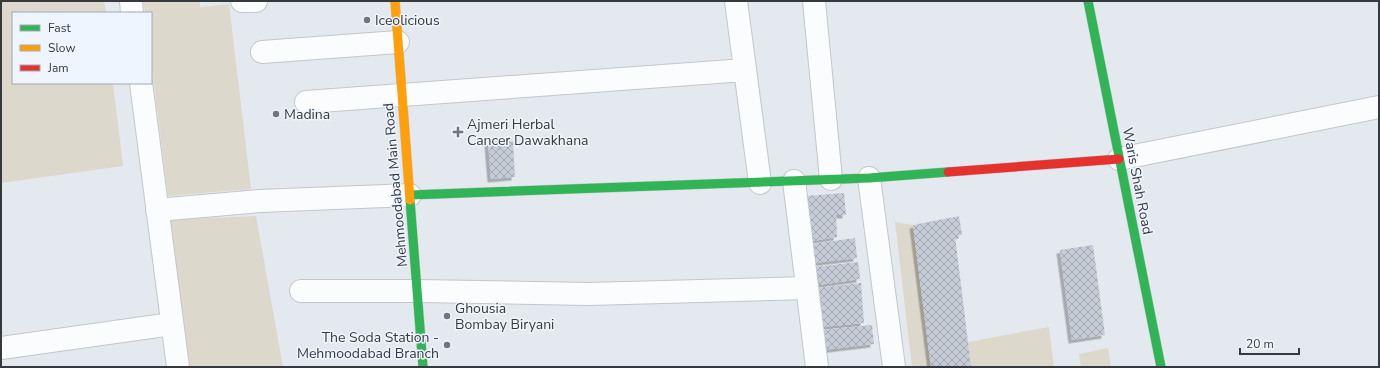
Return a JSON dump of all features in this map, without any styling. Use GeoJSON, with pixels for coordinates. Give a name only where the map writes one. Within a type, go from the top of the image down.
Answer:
{"type":"FeatureCollection","features":[{"type":"Feature","properties":{"kind":"main road","name":"Mehmoodabad Main Road"},"geometry":{"type":"LineString","coordinates":[[395,1],[423,367]]}},
{"type":"Feature","properties":{"kind":"main road","name":"Waris Shah Road"},"geometry":{"type":"LineString","coordinates":[[1088,1],[1161,367]]}},
{"type":"Feature","properties":{"kind":"main road"},"geometry":{"type":"LineString","coordinates":[[410,195],[869,178],[1119,160]]}},
{"type":"Feature","properties":{"kind":"street"},"geometry":{"type":"LineString","coordinates":[[131,1],[132,12]]}},
{"type":"Feature","properties":{"kind":"street"},"geometry":{"type":"LineString","coordinates":[[242,2],[256,1]]}},
{"type":"Feature","properties":{"kind":"street"},"geometry":{"type":"LineString","coordinates":[[736,1],[760,182]]}},
{"type":"Feature","properties":{"kind":"street"},"geometry":{"type":"LineString","coordinates":[[814,1],[831,179]]}},
{"type":"Feature","properties":{"kind":"street"},"geometry":{"type":"LineString","coordinates":[[262,52],[398,42]]}},
{"type":"Feature","properties":{"kind":"street"},"geometry":{"type":"LineString","coordinates":[[306,102],[745,70]]}},
{"type":"Feature","properties":{"kind":"street"},"geometry":{"type":"LineString","coordinates":[[141,84],[178,367]]}},
{"type":"Feature","properties":{"kind":"street"},"geometry":{"type":"LineString","coordinates":[[1119,160],[1379,107]]}},
{"type":"Feature","properties":{"kind":"street"},"geometry":{"type":"LineString","coordinates":[[869,178],[894,367]]}},
{"type":"Feature","properties":{"kind":"street"},"geometry":{"type":"LineString","coordinates":[[794,181],[817,367]]}},
{"type":"Feature","properties":{"kind":"street"},"geometry":{"type":"LineString","coordinates":[[158,210],[260,201],[410,195]]}},
{"type":"Feature","properties":{"kind":"street"},"geometry":{"type":"LineString","coordinates":[[301,291],[418,291],[589,294],[807,288]]}},
{"type":"Feature","properties":{"kind":"street"},"geometry":{"type":"LineString","coordinates":[[1,348],[172,324]]}},
{"type":"Feature","properties":{"kind":"shaded area"},"geometry":{"type":"Polygon","coordinates":[[[1,1],[104,1],[106,12],[12,12],[12,84],[113,84],[123,166],[1,183],[1,1]]]}},
{"type":"Feature","properties":{"kind":"shaded area"},"geometry":{"type":"Polygon","coordinates":[[[143,1],[200,1],[200,7],[229,4],[251,189],[168,196],[152,70],[152,12],[145,12],[143,1]]]}},
{"type":"Feature","properties":{"kind":"shaded area"},"geometry":{"type":"Polygon","coordinates":[[[256,216],[283,367],[186,367],[163,220],[256,216]]]}},
{"type":"Feature","properties":{"kind":"shaded area"},"geometry":{"type":"Polygon","coordinates":[[[895,222],[913,225],[931,367],[912,367],[895,222]]]}},
{"type":"Feature","properties":{"kind":"shaded area"},"geometry":{"type":"Polygon","coordinates":[[[1049,327],[1054,367],[971,367],[968,342],[1049,327]]]}},
{"type":"Feature","properties":{"kind":"shaded area"},"geometry":{"type":"Polygon","coordinates":[[[1108,348],[1111,367],[1081,367],[1079,354],[1108,348]]]}},
{"type":"Feature","properties":{"kind":"building"},"geometry":{"type":"Polygon","coordinates":[[[513,141],[515,177],[491,179],[488,142],[513,141]]]}},
{"type":"Feature","properties":{"kind":"building"},"geometry":{"type":"Polygon","coordinates":[[[844,193],[846,215],[836,215],[837,237],[813,241],[808,218],[806,196],[844,193]]]}},
{"type":"Feature","properties":{"kind":"building"},"geometry":{"type":"Polygon","coordinates":[[[959,216],[962,235],[955,236],[971,367],[931,367],[913,225],[959,216]]]}},
{"type":"Feature","properties":{"kind":"building"},"geometry":{"type":"Polygon","coordinates":[[[855,238],[857,258],[814,263],[812,244],[855,238]]]}},
{"type":"Feature","properties":{"kind":"building"},"geometry":{"type":"Polygon","coordinates":[[[1093,245],[1105,335],[1072,340],[1060,250],[1093,245]]]}},
{"type":"Feature","properties":{"kind":"building"},"geometry":{"type":"Polygon","coordinates":[[[858,262],[860,279],[818,285],[815,267],[858,262]]]}},
{"type":"Feature","properties":{"kind":"building"},"geometry":{"type":"Polygon","coordinates":[[[861,283],[864,323],[821,327],[818,288],[861,283]]]}},
{"type":"Feature","properties":{"kind":"building"},"geometry":{"type":"Polygon","coordinates":[[[872,325],[874,344],[823,350],[822,330],[872,325]]]}},
{"type":"Feature","properties":{"kind":"traffic: fast"},"geometry":{"type":"LineString","coordinates":[[1088,1],[1161,367]]}},
{"type":"Feature","properties":{"kind":"traffic: fast"},"geometry":{"type":"LineString","coordinates":[[410,195],[869,178],[948,172]]}},
{"type":"Feature","properties":{"kind":"traffic: fast"},"geometry":{"type":"LineString","coordinates":[[410,200],[423,367]]}},
{"type":"Feature","properties":{"kind":"traffic: slow"},"geometry":{"type":"LineString","coordinates":[[395,1],[410,200]]}},
{"type":"Feature","properties":{"kind":"traffic: jam"},"geometry":{"type":"LineString","coordinates":[[948,172],[1119,159]]}},
{"type":"Feature","properties":{"kind":"place","name":"Iceolicious"},"geometry":{"type":"Point","coordinates":[367,20]}},
{"type":"Feature","properties":{"kind":"place","name":"Madina"},"geometry":{"type":"Point","coordinates":[276,114]}},
{"type":"Feature","properties":{"kind":"place","name":"Ajmeri Herbal Cancer Dawakhana"},"geometry":{"type":"Point","coordinates":[458,132]}},
{"type":"Feature","properties":{"kind":"place","name":"Ghousia Bombay Biryani"},"geometry":{"type":"Point","coordinates":[447,316]}},
{"type":"Feature","properties":{"kind":"place","name":"The Soda Station - Mehmoodabad Branch"},"geometry":{"type":"Point","coordinates":[447,345]}}]}
